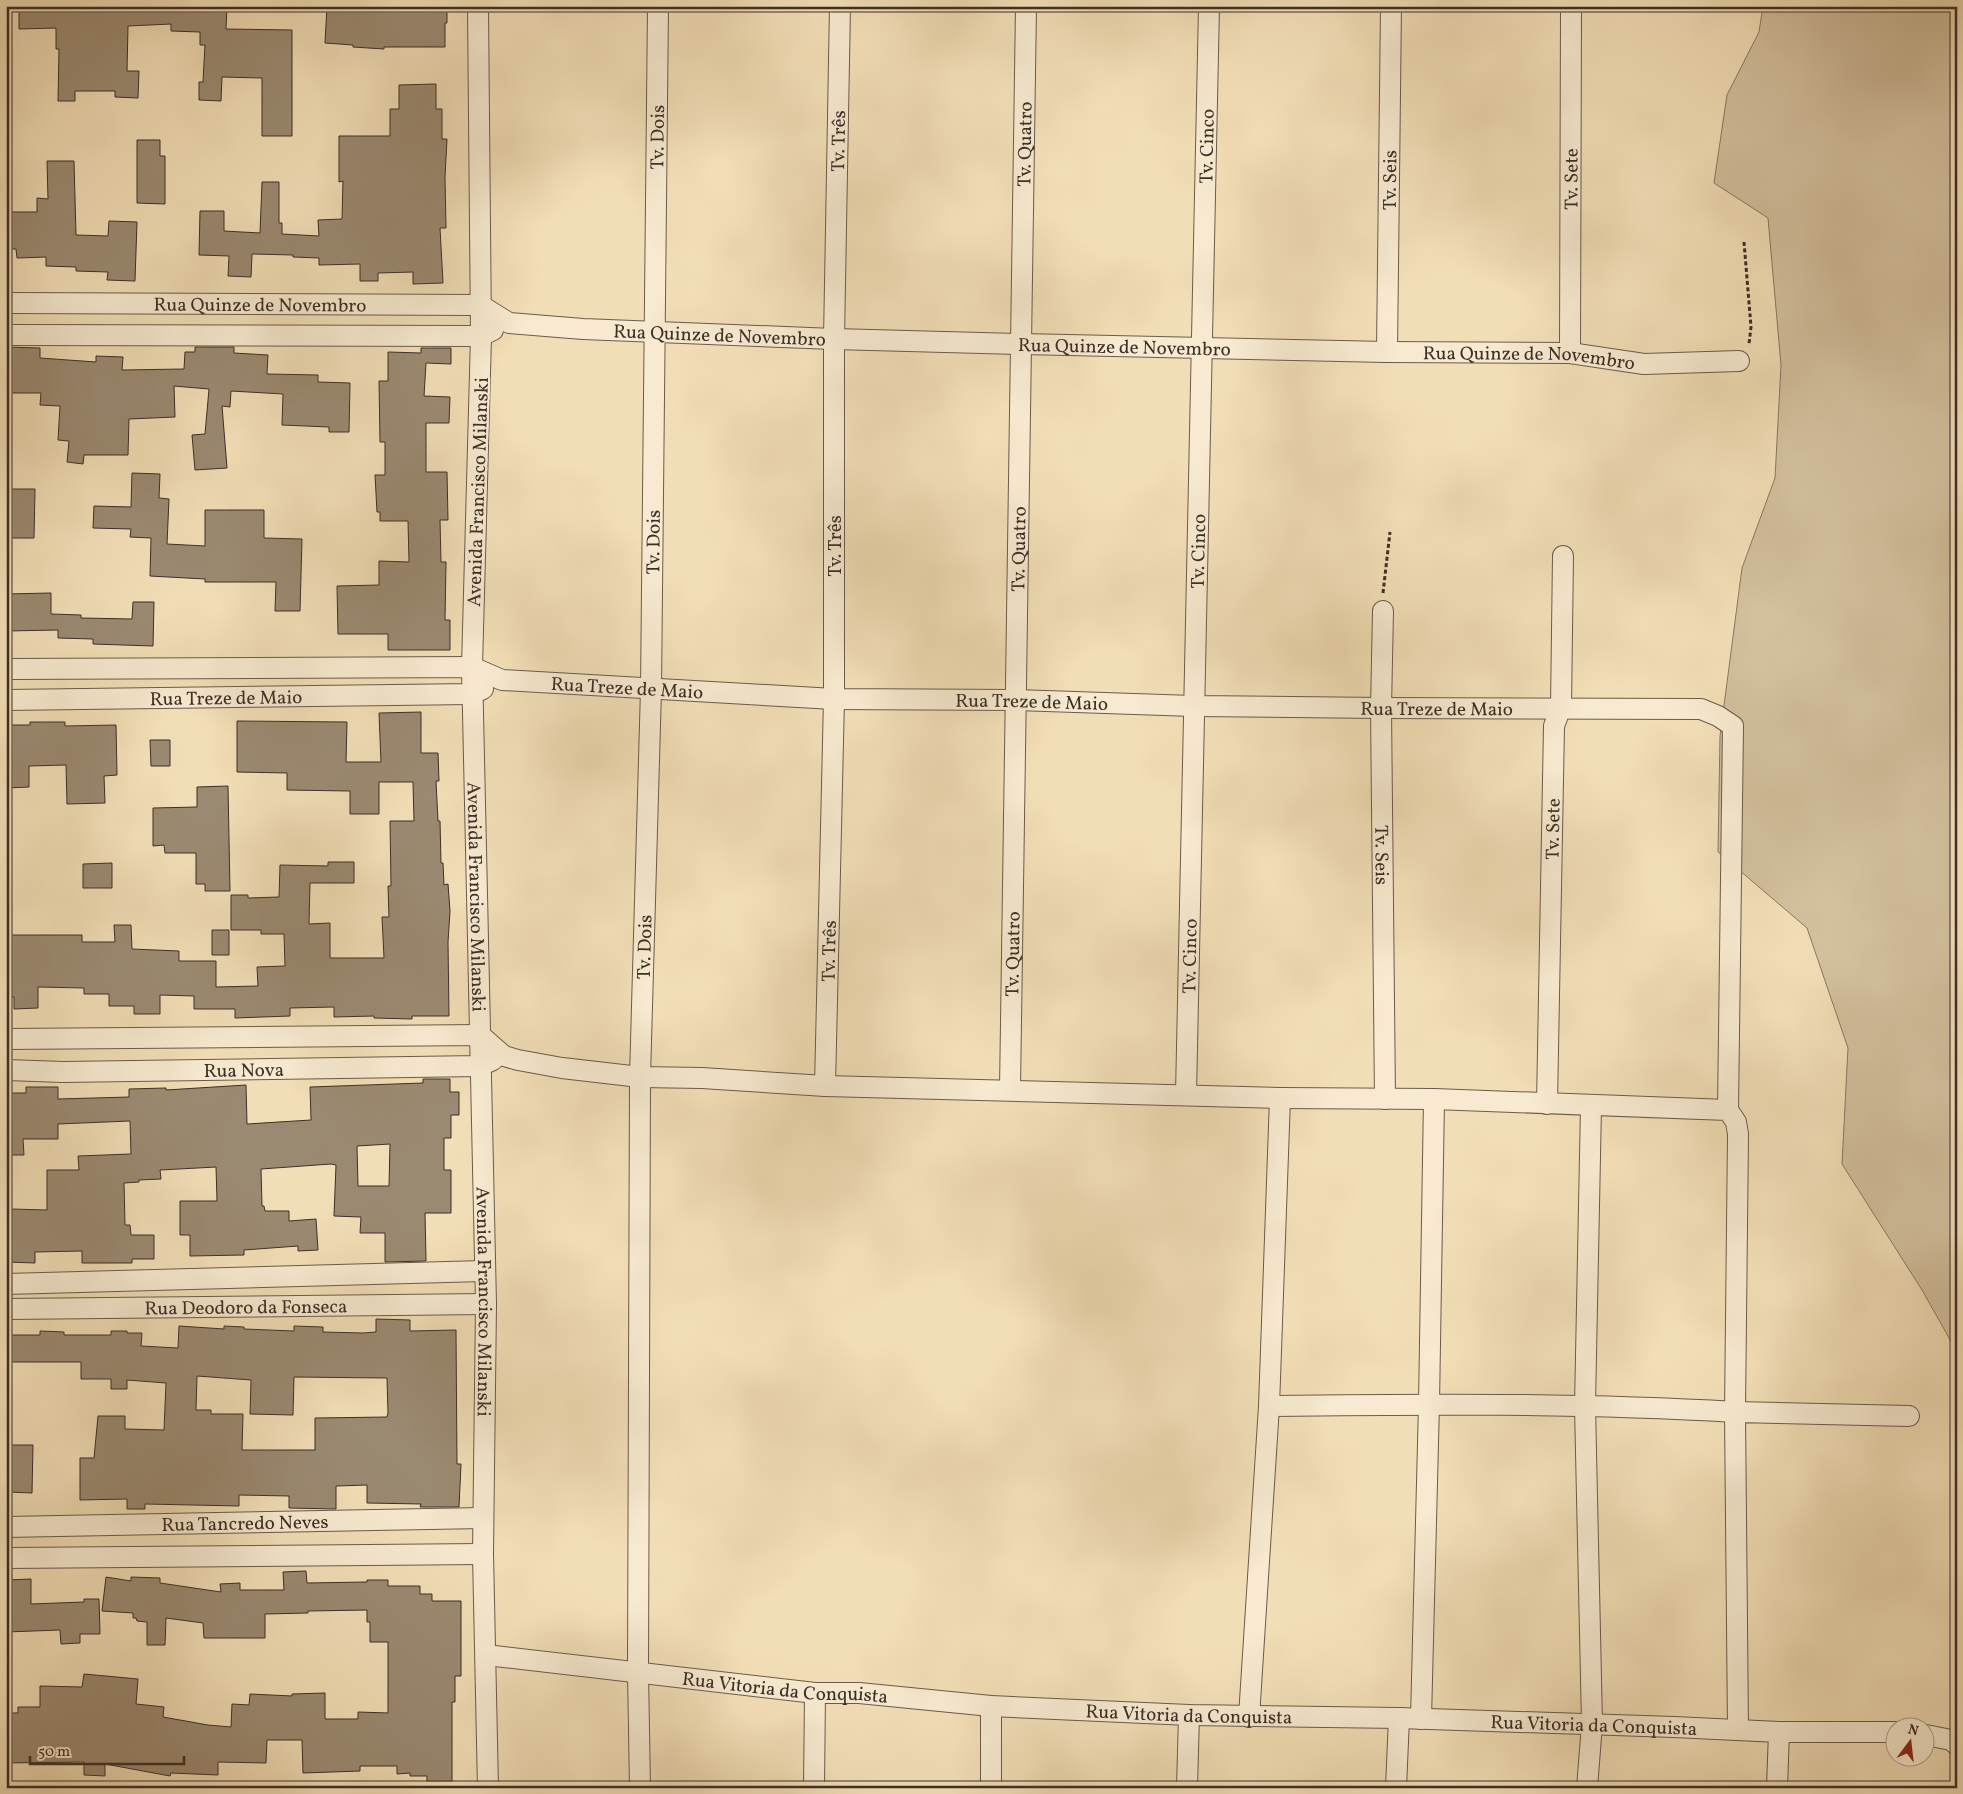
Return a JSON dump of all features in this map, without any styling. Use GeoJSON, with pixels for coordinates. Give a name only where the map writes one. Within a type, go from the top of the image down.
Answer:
{"type":"FeatureCollection","features":[{"type":"Feature","properties":{"kind":"street","name":"Avenida Francisco Milanski"},"geometry":{"type":"LineString","coordinates":[[478,6],[481,336],[472,694],[486,1304],[483,1554],[488,1788]]}},
{"type":"Feature","properties":{"kind":"street","name":"Tv. Dois"},"geometry":{"type":"LineString","coordinates":[[640,1788],[638,1672],[640,1077],[651,689],[658,6]]}},
{"type":"Feature","properties":{"kind":"street","name":"Tv. Três"},"geometry":{"type":"LineString","coordinates":[[825,1086],[834,699],[834,339],[840,6]]}},
{"type":"Feature","properties":{"kind":"street","name":"Tv. Quatro"},"geometry":{"type":"LineString","coordinates":[[1010,1090],[1026,6]]}},
{"type":"Feature","properties":{"kind":"street","name":"Tv. Cinco"},"geometry":{"type":"LineString","coordinates":[[1186,1096],[1209,6]]}},
{"type":"Feature","properties":{"kind":"street","name":"Tv. Seis"},"geometry":{"type":"LineString","coordinates":[[1387,352],[1390,6]]}},
{"type":"Feature","properties":{"kind":"street","name":"Tv. Sete"},"geometry":{"type":"LineString","coordinates":[[1570,353],[1571,6]]}},
{"type":"Feature","properties":{"kind":"street","name":"Rua Quinze de Novembro"},"geometry":{"type":"LineString","coordinates":[[6,303],[480,305],[509,323],[584,329],[1022,344],[1387,352],[1570,353],[1644,364],[1739,361]]}},
{"type":"Feature","properties":{"kind":"street","name":"Rua Quinze de Novembro"},"geometry":{"type":"LineString","coordinates":[[6,335],[481,336],[509,323]]}},
{"type":"Feature","properties":{"kind":"street","name":"Tv. Sete"},"geometry":{"type":"LineString","coordinates":[[1547,1104],[1554,726],[1561,707],[1563,556]]}},
{"type":"Feature","properties":{"kind":"street","name":"Tv. Seis"},"geometry":{"type":"LineString","coordinates":[[1383,611],[1381,708],[1384,1099]]}},
{"type":"Feature","properties":{"kind":"street","name":"Rua Treze de Maio"},"geometry":{"type":"LineString","coordinates":[[6,669],[472,667],[502,680],[834,699],[1015,700],[1193,706],[1701,709],[1718,716],[1732,726],[1728,1110]]}},
{"type":"Feature","properties":{"kind":"street","name":"Rua Treze de Maio"},"geometry":{"type":"LineString","coordinates":[[6,700],[472,694],[502,680]]}},
{"type":"Feature","properties":{"kind":"street"},"geometry":{"type":"LineString","coordinates":[[480,1035],[504,1056],[536,1064],[640,1077],[702,1078],[825,1086],[1186,1096],[1434,1099],[1728,1110],[1736,1122],[1738,1134],[1735,1412],[1738,1730]]}},
{"type":"Feature","properties":{"kind":"street","name":"Rua Nova"},"geometry":{"type":"LineString","coordinates":[[6,1039],[480,1035]]}},
{"type":"Feature","properties":{"kind":"street"},"geometry":{"type":"LineString","coordinates":[[480,1066],[504,1056]]}},
{"type":"Feature","properties":{"kind":"street","name":"Rua Nova"},"geometry":{"type":"LineString","coordinates":[[6,1070],[63,1072],[480,1066]]}},
{"type":"Feature","properties":{"kind":"street"},"geometry":{"type":"LineString","coordinates":[[1249,1717],[1269,1406],[1280,1098]]}},
{"type":"Feature","properties":{"kind":"street"},"geometry":{"type":"LineString","coordinates":[[1421,1719],[1434,1099]]}},
{"type":"Feature","properties":{"kind":"street"},"geometry":{"type":"LineString","coordinates":[[1587,1788],[1592,1724],[1585,1406],[1591,1106]]}},
{"type":"Feature","properties":{"kind":"street","name":"Rua Deodoro da Fonseca"},"geometry":{"type":"LineString","coordinates":[[6,1284],[484,1271]]}},
{"type":"Feature","properties":{"kind":"street","name":"Rua Deodoro da Fonseca"},"geometry":{"type":"LineString","coordinates":[[6,1309],[486,1304]]}},
{"type":"Feature","properties":{"kind":"street"},"geometry":{"type":"LineString","coordinates":[[1269,1406],[1429,1404],[1585,1406],[1909,1416]]}},
{"type":"Feature","properties":{"kind":"street","name":"Rua Tancredo Neves"},"geometry":{"type":"LineString","coordinates":[[6,1527],[483,1518]]}},
{"type":"Feature","properties":{"kind":"street","name":"Rua Tancredo Neves"},"geometry":{"type":"LineString","coordinates":[[6,1558],[483,1554]]}},
{"type":"Feature","properties":{"kind":"street","name":"Rua Vitoria da Conquista"},"geometry":{"type":"LineString","coordinates":[[486,1655],[815,1693],[859,1693],[991,1706],[1249,1717],[1399,1718],[1779,1732],[1886,1732]]}},
{"type":"Feature","properties":{"kind":"street"},"geometry":{"type":"LineString","coordinates":[[814,1788],[815,1693]]}},
{"type":"Feature","properties":{"kind":"street"},"geometry":{"type":"LineString","coordinates":[[991,1706],[991,1788]]}},
{"type":"Feature","properties":{"kind":"street"},"geometry":{"type":"LineString","coordinates":[[1187,1788],[1189,1715]]}},
{"type":"Feature","properties":{"kind":"street"},"geometry":{"type":"LineString","coordinates":[[1396,1788],[1399,1718]]}},
{"type":"Feature","properties":{"kind":"street"},"geometry":{"type":"LineString","coordinates":[[1777,1788],[1779,1732]]}},
{"type":"Feature","properties":{"kind":"street"},"geometry":{"type":"LineString","coordinates":[[1936,1737],[1950,1740],[1957,1745]]}},
{"type":"Feature","properties":{"kind":"path"},"geometry":{"type":"LineString","coordinates":[[1739,361],[1749,344],[1750,327],[1744,242]]}},
{"type":"Feature","properties":{"kind":"path"},"geometry":{"type":"LineString","coordinates":[[1383,611],[1383,590],[1390,532]]}},
{"type":"Feature","properties":{"kind":"shaded area"},"geometry":{"type":"Polygon","coordinates":[[[1763,6],[1957,6],[1957,1352],[1922,1290],[1842,1164],[1848,1048],[1807,928],[1718,852],[1720,736],[1742,568],[1775,478],[1781,365],[1768,218],[1714,183],[1727,95],[1759,32],[1763,6]]]}},
{"type":"Feature","properties":{"kind":"building"},"geometry":{"type":"Polygon","coordinates":[[[19,6],[227,6],[226,29],[292,30],[292,136],[262,136],[262,78],[222,77],[221,101],[199,100],[199,82],[203,82],[205,45],[200,45],[200,32],[171,31],[171,24],[128,26],[127,71],[139,71],[138,98],[115,97],[115,91],[75,91],[75,101],[58,101],[59,49],[56,49],[56,28],[19,29],[19,6]]]}},
{"type":"Feature","properties":{"kind":"building"},"geometry":{"type":"Polygon","coordinates":[[[327,6],[447,6],[445,47],[384,47],[384,49],[325,43],[327,6]]]}},
{"type":"Feature","properties":{"kind":"building"},"geometry":{"type":"Polygon","coordinates":[[[436,84],[436,109],[442,109],[442,139],[447,139],[445,177],[446,228],[440,228],[443,283],[413,284],[413,272],[378,273],[378,281],[360,281],[360,264],[319,265],[319,258],[293,257],[293,255],[252,254],[251,277],[228,276],[229,256],[199,255],[200,211],[224,211],[224,231],[260,233],[262,182],[279,182],[279,223],[282,223],[282,234],[319,236],[318,220],[342,219],[343,181],[339,182],[339,136],[390,136],[390,109],[399,109],[399,85],[436,84]]]}},
{"type":"Feature","properties":{"kind":"building"},"geometry":{"type":"Polygon","coordinates":[[[137,140],[160,140],[160,156],[165,156],[165,204],[137,203],[137,140]]]}},
{"type":"Feature","properties":{"kind":"building"},"geometry":{"type":"Polygon","coordinates":[[[47,161],[74,161],[76,235],[108,236],[109,221],[137,222],[135,281],[107,280],[108,272],[76,271],[76,267],[46,266],[46,257],[17,258],[16,249],[6,249],[6,212],[37,212],[37,198],[48,199],[47,161]]]}},
{"type":"Feature","properties":{"kind":"building"},"geometry":{"type":"Polygon","coordinates":[[[6,347],[40,348],[40,358],[96,362],[96,356],[123,357],[122,370],[184,369],[185,352],[195,352],[195,347],[234,347],[234,353],[268,355],[267,374],[318,375],[318,382],[350,383],[349,432],[329,432],[329,427],[282,425],[283,394],[231,391],[230,407],[222,406],[227,468],[195,470],[192,435],[205,434],[209,389],[174,386],[175,417],[129,419],[128,455],[84,455],[83,464],[67,462],[69,441],[58,440],[60,406],[40,405],[41,393],[6,393],[6,347]]]}},
{"type":"Feature","properties":{"kind":"building"},"geometry":{"type":"Polygon","coordinates":[[[421,348],[451,348],[451,364],[426,363],[424,396],[450,397],[449,423],[426,423],[426,472],[447,472],[448,520],[440,520],[441,562],[446,562],[445,620],[450,620],[450,650],[388,650],[388,634],[338,634],[337,586],[379,585],[379,561],[409,562],[408,521],[380,521],[380,512],[377,512],[375,475],[385,475],[385,442],[380,442],[379,381],[388,381],[388,352],[421,353],[421,348]]]}},
{"type":"Feature","properties":{"kind":"building"},"geometry":{"type":"Polygon","coordinates":[[[132,473],[160,474],[159,498],[169,499],[167,544],[205,546],[205,510],[264,510],[264,538],[302,539],[300,611],[275,611],[276,582],[205,582],[205,579],[150,576],[151,538],[130,537],[131,529],[93,528],[94,506],[131,507],[132,473]]]}},
{"type":"Feature","properties":{"kind":"building"},"geometry":{"type":"Polygon","coordinates":[[[6,489],[35,489],[34,538],[6,538],[6,489]]]}},
{"type":"Feature","properties":{"kind":"building"},"geometry":{"type":"Polygon","coordinates":[[[51,593],[51,614],[81,615],[81,618],[132,619],[133,602],[154,602],[153,646],[93,644],[93,639],[58,638],[58,630],[6,631],[6,594],[51,593]]]}},
{"type":"Feature","properties":{"kind":"building"},"geometry":{"type":"Polygon","coordinates":[[[421,712],[421,753],[438,753],[439,781],[436,781],[438,821],[440,821],[441,863],[443,863],[444,885],[448,884],[450,911],[448,942],[449,1016],[412,1016],[412,1019],[374,1018],[374,1016],[334,1017],[334,1007],[290,1008],[290,1016],[235,1018],[235,1009],[194,1009],[194,996],[160,995],[160,1014],[134,1014],[134,1006],[109,1006],[109,994],[84,994],[84,988],[38,987],[38,1008],[14,1009],[14,997],[6,997],[6,935],[82,935],[82,942],[115,942],[114,925],[131,925],[132,949],[179,951],[179,961],[216,961],[216,987],[258,986],[257,967],[285,966],[284,934],[261,934],[261,930],[231,930],[231,895],[248,895],[248,898],[279,897],[280,865],[328,866],[328,862],[354,862],[354,883],[310,883],[309,924],[330,923],[330,958],[384,958],[382,917],[389,917],[388,886],[391,886],[390,821],[414,821],[413,782],[379,782],[379,814],[350,814],[350,791],[287,790],[287,773],[237,772],[237,721],[347,722],[346,762],[381,762],[379,713],[421,712]]]}},
{"type":"Feature","properties":{"kind":"building"},"geometry":{"type":"Polygon","coordinates":[[[30,722],[65,722],[65,726],[116,725],[117,775],[104,776],[105,803],[67,804],[66,765],[29,766],[29,787],[6,788],[6,725],[30,725],[30,722]]]}},
{"type":"Feature","properties":{"kind":"building"},"geometry":{"type":"Polygon","coordinates":[[[150,740],[170,740],[170,766],[151,766],[150,740]]]}},
{"type":"Feature","properties":{"kind":"building"},"geometry":{"type":"Polygon","coordinates":[[[228,786],[230,891],[205,891],[205,884],[196,884],[196,853],[165,853],[164,845],[153,846],[153,808],[197,807],[197,787],[228,786]]]}},
{"type":"Feature","properties":{"kind":"building"},"geometry":{"type":"Polygon","coordinates":[[[112,863],[112,888],[83,888],[83,864],[112,863]]]}},
{"type":"Feature","properties":{"kind":"building"},"geometry":{"type":"Polygon","coordinates":[[[212,930],[229,930],[229,955],[212,955],[212,930]]]}},
{"type":"Feature","properties":{"kind":"building"},"geometry":{"type":"Polygon","coordinates":[[[423,1079],[450,1079],[450,1092],[459,1092],[459,1115],[451,1115],[451,1138],[444,1138],[444,1170],[451,1170],[451,1213],[425,1213],[426,1261],[385,1262],[385,1233],[360,1233],[361,1217],[334,1216],[336,1165],[331,1164],[261,1169],[262,1206],[264,1206],[265,1211],[289,1211],[289,1221],[316,1219],[318,1250],[298,1251],[298,1246],[244,1250],[244,1255],[190,1256],[190,1235],[180,1235],[180,1201],[217,1201],[216,1167],[160,1170],[161,1179],[124,1183],[125,1225],[130,1225],[131,1235],[154,1235],[154,1259],[132,1259],[132,1263],[82,1263],[82,1251],[35,1252],[35,1263],[6,1262],[6,1217],[12,1217],[12,1209],[47,1210],[47,1170],[79,1170],[78,1156],[131,1154],[130,1121],[58,1124],[58,1139],[23,1139],[24,1155],[6,1155],[6,1093],[26,1093],[26,1087],[58,1087],[58,1099],[129,1097],[129,1089],[166,1088],[166,1090],[246,1085],[247,1124],[311,1120],[310,1087],[423,1083],[423,1079]],[[390,1144],[357,1146],[358,1186],[389,1186],[390,1144]]]}},
{"type":"Feature","properties":{"kind":"building"},"geometry":{"type":"Polygon","coordinates":[[[376,1319],[410,1320],[410,1331],[456,1330],[457,1464],[461,1464],[459,1507],[420,1507],[421,1504],[367,1503],[367,1485],[336,1486],[336,1509],[289,1508],[289,1496],[239,1495],[239,1506],[145,1504],[145,1509],[127,1509],[127,1499],[80,1500],[80,1458],[94,1458],[98,1416],[125,1416],[125,1429],[164,1430],[166,1383],[127,1380],[127,1389],[111,1389],[111,1379],[81,1379],[81,1362],[9,1362],[9,1335],[40,1335],[40,1331],[64,1332],[64,1335],[111,1335],[111,1331],[127,1331],[127,1333],[142,1333],[141,1346],[178,1348],[179,1326],[224,1329],[224,1326],[244,1327],[244,1329],[294,1331],[294,1326],[323,1327],[323,1332],[376,1332],[376,1319]],[[197,1376],[196,1410],[211,1410],[211,1414],[243,1414],[242,1450],[315,1450],[315,1418],[387,1417],[387,1378],[294,1377],[293,1415],[250,1414],[251,1380],[197,1376]]]}},
{"type":"Feature","properties":{"kind":"building"},"geometry":{"type":"Polygon","coordinates":[[[6,1445],[33,1445],[32,1493],[8,1492],[8,1487],[6,1487],[6,1445]]]}},
{"type":"Feature","properties":{"kind":"building"},"geometry":{"type":"Polygon","coordinates":[[[306,1571],[307,1583],[388,1580],[388,1586],[420,1586],[420,1594],[432,1594],[432,1601],[461,1601],[461,1676],[455,1676],[455,1702],[452,1702],[452,1782],[427,1782],[427,1776],[410,1776],[410,1773],[397,1774],[397,1766],[360,1766],[360,1771],[303,1773],[302,1740],[267,1740],[266,1763],[218,1762],[218,1775],[171,1773],[170,1776],[105,1764],[105,1776],[84,1775],[84,1762],[6,1763],[6,1713],[18,1713],[18,1707],[40,1707],[40,1686],[82,1687],[84,1674],[138,1679],[136,1704],[164,1707],[163,1717],[208,1725],[231,1727],[232,1704],[249,1705],[250,1694],[292,1696],[292,1694],[325,1693],[325,1719],[358,1719],[358,1712],[388,1713],[388,1642],[370,1642],[370,1622],[367,1622],[367,1610],[265,1614],[265,1638],[204,1638],[203,1623],[166,1618],[165,1645],[147,1645],[147,1622],[137,1621],[136,1618],[133,1618],[133,1613],[102,1611],[106,1577],[131,1581],[131,1577],[160,1578],[160,1583],[221,1592],[220,1584],[240,1583],[240,1590],[284,1590],[283,1572],[306,1571]]]}},
{"type":"Feature","properties":{"kind":"building"},"geometry":{"type":"Polygon","coordinates":[[[31,1579],[31,1604],[84,1602],[84,1599],[99,1599],[100,1634],[80,1634],[80,1643],[61,1644],[60,1630],[6,1632],[6,1580],[31,1579]]]}}]}
